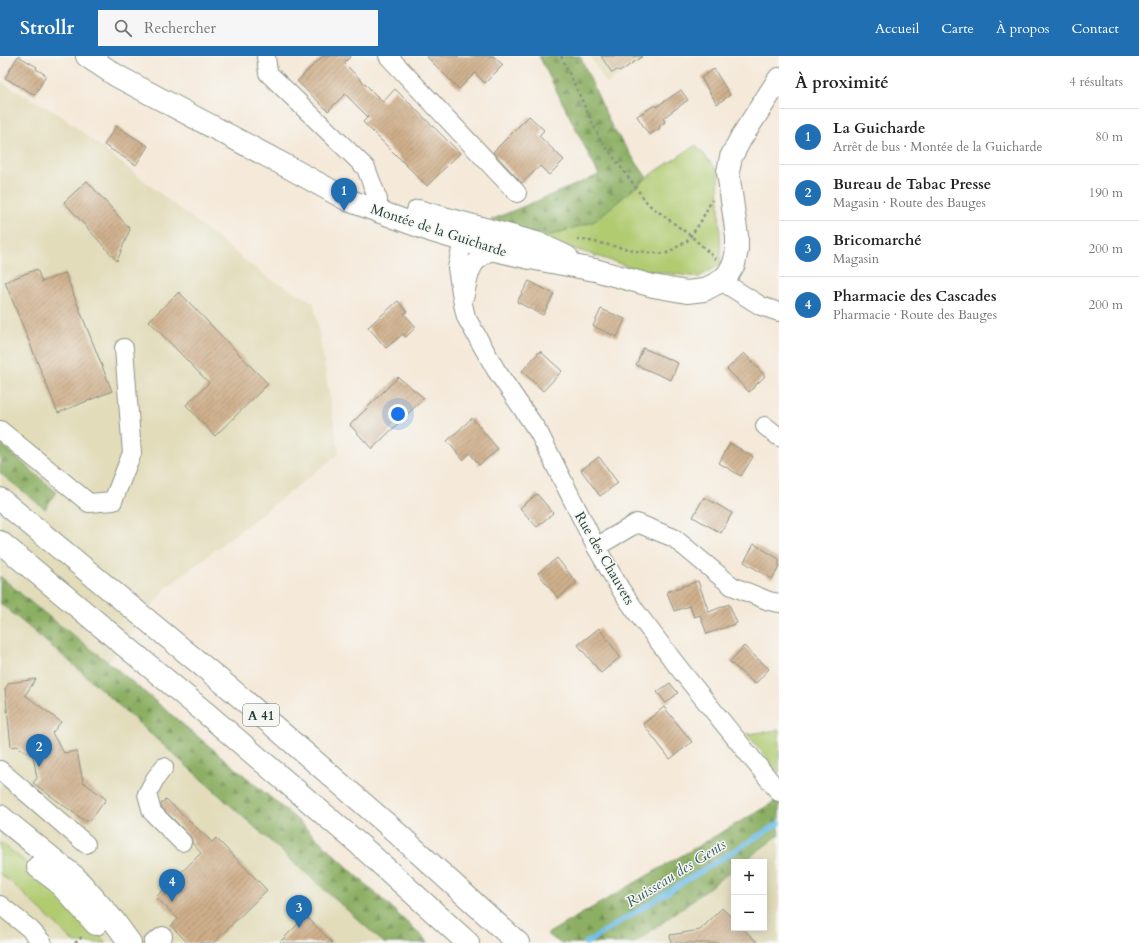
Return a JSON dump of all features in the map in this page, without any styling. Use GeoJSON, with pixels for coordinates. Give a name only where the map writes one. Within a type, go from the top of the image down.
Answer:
{"type":"FeatureCollection","features":[{"type":"Feature","properties":{"kind":"main road","name":"Montée de la Guicharde"},"geometry":{"type":"LineString","coordinates":[[87,56],[117,76],[348,200],[432,231],[463,240],[537,243],[595,270],[653,286],[687,292],[704,290],[727,274]]}},
{"type":"Feature","properties":{"kind":"main road"},"geometry":{"type":"LineString","coordinates":[[727,274],[737,250],[738,236],[728,172],[731,157],[741,138],[779,79]]}},
{"type":"Feature","properties":{"kind":"main road","name":"Montée de la Guicharde"},"geometry":{"type":"LineString","coordinates":[[290,168],[490,240]]}},
{"type":"Feature","properties":{"kind":"main road","name":"A 41"},"geometry":{"type":"LineString","coordinates":[[0,499],[232,690],[388,825],[518,943]]}},
{"type":"Feature","properties":{"kind":"main road","name":"A 41"},"geometry":{"type":"LineString","coordinates":[[0,542],[208,714],[360,845],[468,943]]}},
{"type":"Feature","properties":{"kind":"main road"},"geometry":{"type":"LineString","coordinates":[[0,816],[75,877],[130,943]]}},
{"type":"Feature","properties":{"kind":"main road"},"geometry":{"type":"LineString","coordinates":[[0,836],[58,882],[97,924],[112,943]]}},
{"type":"Feature","properties":{"kind":"street"},"geometry":{"type":"LineString","coordinates":[[266,56],[268,73],[366,168],[372,198]]}},
{"type":"Feature","properties":{"kind":"street"},"geometry":{"type":"LineString","coordinates":[[388,56],[517,194]]}},
{"type":"Feature","properties":{"kind":"street","name":"Rue des Chauvets"},"geometry":{"type":"LineString","coordinates":[[463,240],[457,268],[466,317],[496,370],[539,433],[596,547],[636,613],[779,792]]}},
{"type":"Feature","properties":{"kind":"street"},"geometry":{"type":"LineString","coordinates":[[463,304],[473,265],[487,252],[490,240]]}},
{"type":"Feature","properties":{"kind":"street"},"geometry":{"type":"LineString","coordinates":[[727,274],[761,306],[779,312]]}},
{"type":"Feature","properties":{"kind":"street"},"geometry":{"type":"LineString","coordinates":[[0,430],[89,503],[113,501],[132,454],[124,348]]}},
{"type":"Feature","properties":{"kind":"street"},"geometry":{"type":"LineString","coordinates":[[765,426],[779,437]]}},
{"type":"Feature","properties":{"kind":"street"},"geometry":{"type":"LineString","coordinates":[[596,547],[637,523],[674,538],[732,586],[779,604]]}},
{"type":"Feature","properties":{"kind":"street"},"geometry":{"type":"LineString","coordinates":[[164,767],[155,779],[147,794],[152,812],[182,842]]}},
{"type":"Feature","properties":{"kind":"street"},"geometry":{"type":"LineString","coordinates":[[0,770],[86,844]]}},
{"type":"Feature","properties":{"kind":"street"},"geometry":{"type":"LineString","coordinates":[[0,905],[30,929],[43,943]]}},
{"type":"Feature","properties":{"kind":"path"},"geometry":{"type":"LineString","coordinates":[[561,56],[600,139],[648,204],[691,236],[721,264],[727,274]]}},
{"type":"Feature","properties":{"kind":"path"},"geometry":{"type":"LineString","coordinates":[[573,241],[585,240],[637,251],[665,254],[687,241],[691,236],[700,223],[728,172]]}},
{"type":"Feature","properties":{"kind":"shaded area"},"geometry":{"type":"Polygon","coordinates":[[[590,56],[648,56],[606,84],[590,56]]]}},
{"type":"Feature","properties":{"kind":"shaded area"},"geometry":{"type":"Polygon","coordinates":[[[0,81],[63,117],[265,276],[314,302],[339,454],[167,587],[103,669],[411,943],[0,943],[0,81]]]}},
{"type":"Feature","properties":{"kind":"shaded area"},"geometry":{"type":"Polygon","coordinates":[[[779,835],[779,943],[635,943],[731,871],[731,931],[767,931],[767,859],[747,859],[779,835]]]}},
{"type":"Feature","properties":{"kind":"green space"},"geometry":{"type":"Polygon","coordinates":[[[539,56],[580,56],[612,127],[647,178],[593,222],[541,238],[491,220],[599,175],[539,56]]]}},
{"type":"Feature","properties":{"kind":"green space"},"geometry":{"type":"Polygon","coordinates":[[[696,145],[718,171],[721,264],[699,277],[639,270],[541,238],[593,222],[632,187],[696,145]]]}},
{"type":"Feature","properties":{"kind":"green space"},"geometry":{"type":"Polygon","coordinates":[[[0,443],[56,492],[45,509],[0,473],[0,443]]]}},
{"type":"Feature","properties":{"kind":"green space"},"geometry":{"type":"Polygon","coordinates":[[[0,576],[34,605],[118,670],[294,817],[429,943],[384,943],[75,666],[0,603],[0,576]]]}},
{"type":"Feature","properties":{"kind":"green space"},"geometry":{"type":"Polygon","coordinates":[[[779,730],[779,773],[747,734],[779,730]]]}},
{"type":"Feature","properties":{"kind":"green space"},"geometry":{"type":"Polygon","coordinates":[[[779,799],[779,835],[747,859],[731,859],[731,871],[635,943],[560,943],[547,934],[779,799]]]}},
{"type":"Feature","properties":{"kind":"green space"},"geometry":{"type":"Polygon","coordinates":[[[0,842],[51,882],[82,914],[106,943],[75,943],[11,882],[0,874],[0,842]]]}},
{"type":"Feature","properties":{"kind":"building"},"geometry":{"type":"Polygon","coordinates":[[[18,56],[37,67],[36,69],[46,75],[35,95],[5,78],[18,56]]]}},
{"type":"Feature","properties":{"kind":"building"},"geometry":{"type":"Polygon","coordinates":[[[323,56],[351,56],[344,63],[383,102],[395,89],[460,153],[427,186],[363,122],[368,117],[345,94],[328,111],[297,81],[323,56]]]}},
{"type":"Feature","properties":{"kind":"building"},"geometry":{"type":"Polygon","coordinates":[[[426,56],[493,56],[503,65],[485,83],[475,73],[459,89],[426,56]]]}},
{"type":"Feature","properties":{"kind":"building"},"geometry":{"type":"Polygon","coordinates":[[[601,56],[643,56],[621,71],[617,70],[612,73],[601,56]]]}},
{"type":"Feature","properties":{"kind":"building"},"geometry":{"type":"Polygon","coordinates":[[[714,69],[730,95],[717,104],[701,78],[714,69]]]}},
{"type":"Feature","properties":{"kind":"building"},"geometry":{"type":"Polygon","coordinates":[[[681,90],[688,100],[663,118],[665,122],[659,126],[660,128],[649,135],[637,116],[655,105],[656,107],[681,90]]]}},
{"type":"Feature","properties":{"kind":"building"},"geometry":{"type":"Polygon","coordinates":[[[529,116],[544,130],[539,136],[564,160],[549,175],[540,166],[522,183],[493,152],[529,116]]]}},
{"type":"Feature","properties":{"kind":"building"},"geometry":{"type":"Polygon","coordinates":[[[116,126],[148,146],[136,165],[104,145],[116,126]]]}},
{"type":"Feature","properties":{"kind":"building"},"geometry":{"type":"Polygon","coordinates":[[[87,181],[130,229],[117,261],[64,202],[87,181]]]}},
{"type":"Feature","properties":{"kind":"building"},"geometry":{"type":"Polygon","coordinates":[[[37,269],[42,282],[65,273],[112,391],[58,413],[5,282],[37,269]]]}},
{"type":"Feature","properties":{"kind":"building"},"geometry":{"type":"Polygon","coordinates":[[[529,281],[554,294],[543,315],[517,302],[529,281]]]}},
{"type":"Feature","properties":{"kind":"building"},"geometry":{"type":"Polygon","coordinates":[[[179,292],[268,384],[215,436],[186,405],[209,383],[149,321],[179,292]]]}},
{"type":"Feature","properties":{"kind":"building"},"geometry":{"type":"Polygon","coordinates":[[[398,301],[407,312],[404,314],[416,327],[406,337],[403,334],[386,348],[368,327],[398,301]]]}},
{"type":"Feature","properties":{"kind":"building"},"geometry":{"type":"Polygon","coordinates":[[[601,309],[625,319],[617,337],[593,326],[601,309]]]}},
{"type":"Feature","properties":{"kind":"building"},"geometry":{"type":"Polygon","coordinates":[[[643,348],[678,363],[671,380],[636,365],[643,348]]]}},
{"type":"Feature","properties":{"kind":"building"},"geometry":{"type":"Polygon","coordinates":[[[540,351],[562,371],[543,391],[522,371],[540,351]]]}},
{"type":"Feature","properties":{"kind":"building"},"geometry":{"type":"Polygon","coordinates":[[[744,353],[765,376],[749,392],[727,369],[744,353]]]}},
{"type":"Feature","properties":{"kind":"building"},"geometry":{"type":"Polygon","coordinates":[[[398,377],[424,398],[372,449],[350,425],[398,377]]]}},
{"type":"Feature","properties":{"kind":"building"},"geometry":{"type":"Polygon","coordinates":[[[472,418],[498,449],[479,465],[470,453],[463,460],[447,441],[472,418]]]}},
{"type":"Feature","properties":{"kind":"building"},"geometry":{"type":"Polygon","coordinates":[[[730,443],[753,457],[741,476],[719,463],[730,443]]]}},
{"type":"Feature","properties":{"kind":"building"},"geometry":{"type":"Polygon","coordinates":[[[599,457],[618,483],[600,496],[581,470],[599,457]]]}},
{"type":"Feature","properties":{"kind":"building"},"geometry":{"type":"Polygon","coordinates":[[[537,494],[553,513],[537,527],[520,508],[537,494]]]}},
{"type":"Feature","properties":{"kind":"building"},"geometry":{"type":"Polygon","coordinates":[[[704,497],[732,513],[721,533],[693,517],[704,497]]]}},
{"type":"Feature","properties":{"kind":"building"},"geometry":{"type":"Polygon","coordinates":[[[754,544],[779,559],[779,567],[772,579],[744,562],[754,544]]]}},
{"type":"Feature","properties":{"kind":"building"},"geometry":{"type":"Polygon","coordinates":[[[557,558],[577,583],[558,598],[538,573],[557,558]]]}},
{"type":"Feature","properties":{"kind":"building"},"geometry":{"type":"Polygon","coordinates":[[[698,581],[709,612],[729,604],[737,623],[707,634],[700,615],[694,617],[690,606],[674,611],[667,592],[698,581]]]}},
{"type":"Feature","properties":{"kind":"building"},"geometry":{"type":"Polygon","coordinates":[[[599,628],[620,657],[601,673],[578,645],[599,628]]]}},
{"type":"Feature","properties":{"kind":"building"},"geometry":{"type":"Polygon","coordinates":[[[744,646],[769,669],[755,684],[730,662],[744,646]]]}},
{"type":"Feature","properties":{"kind":"building"},"geometry":{"type":"Polygon","coordinates":[[[36,679],[25,695],[61,722],[52,733],[64,753],[77,751],[83,782],[106,799],[91,820],[85,821],[33,783],[37,778],[33,756],[17,746],[11,747],[5,689],[9,683],[36,679]]]}},
{"type":"Feature","properties":{"kind":"building"},"geometry":{"type":"Polygon","coordinates":[[[670,683],[678,693],[666,703],[657,692],[670,683]]]}},
{"type":"Feature","properties":{"kind":"building"},"geometry":{"type":"Polygon","coordinates":[[[664,707],[692,742],[670,759],[643,724],[664,707]]]}},
{"type":"Feature","properties":{"kind":"building"},"geometry":{"type":"Polygon","coordinates":[[[166,799],[212,842],[216,838],[267,890],[213,943],[188,943],[171,926],[178,919],[156,897],[201,853],[192,843],[192,839],[189,835],[161,807],[161,804],[166,799]]]}},
{"type":"Feature","properties":{"kind":"building"},"geometry":{"type":"Polygon","coordinates":[[[722,908],[731,917],[731,931],[745,931],[758,943],[671,943],[670,935],[700,930],[722,908]]]}},
{"type":"Feature","properties":{"kind":"building"},"geometry":{"type":"Polygon","coordinates":[[[306,916],[333,943],[279,943],[306,916]]]}},
{"type":"Feature","properties":{"kind":"waterway","name":"Ruisseau des Gents"},"geometry":{"type":"LineString","coordinates":[[586,943],[779,823]]}},
{"type":"Feature","properties":{"kind":"place","name":"La Guicharde"},"geometry":{"type":"Point","coordinates":[344,211]}},
{"type":"Feature","properties":{"kind":"place","name":"Bureau de Tabac Presse"},"geometry":{"type":"Point","coordinates":[39,767]}},
{"type":"Feature","properties":{"kind":"place","name":"Pharmacie des Cascades"},"geometry":{"type":"Point","coordinates":[172,902]}},
{"type":"Feature","properties":{"kind":"place","name":"Bricomarché"},"geometry":{"type":"Point","coordinates":[299,928]}}]}
